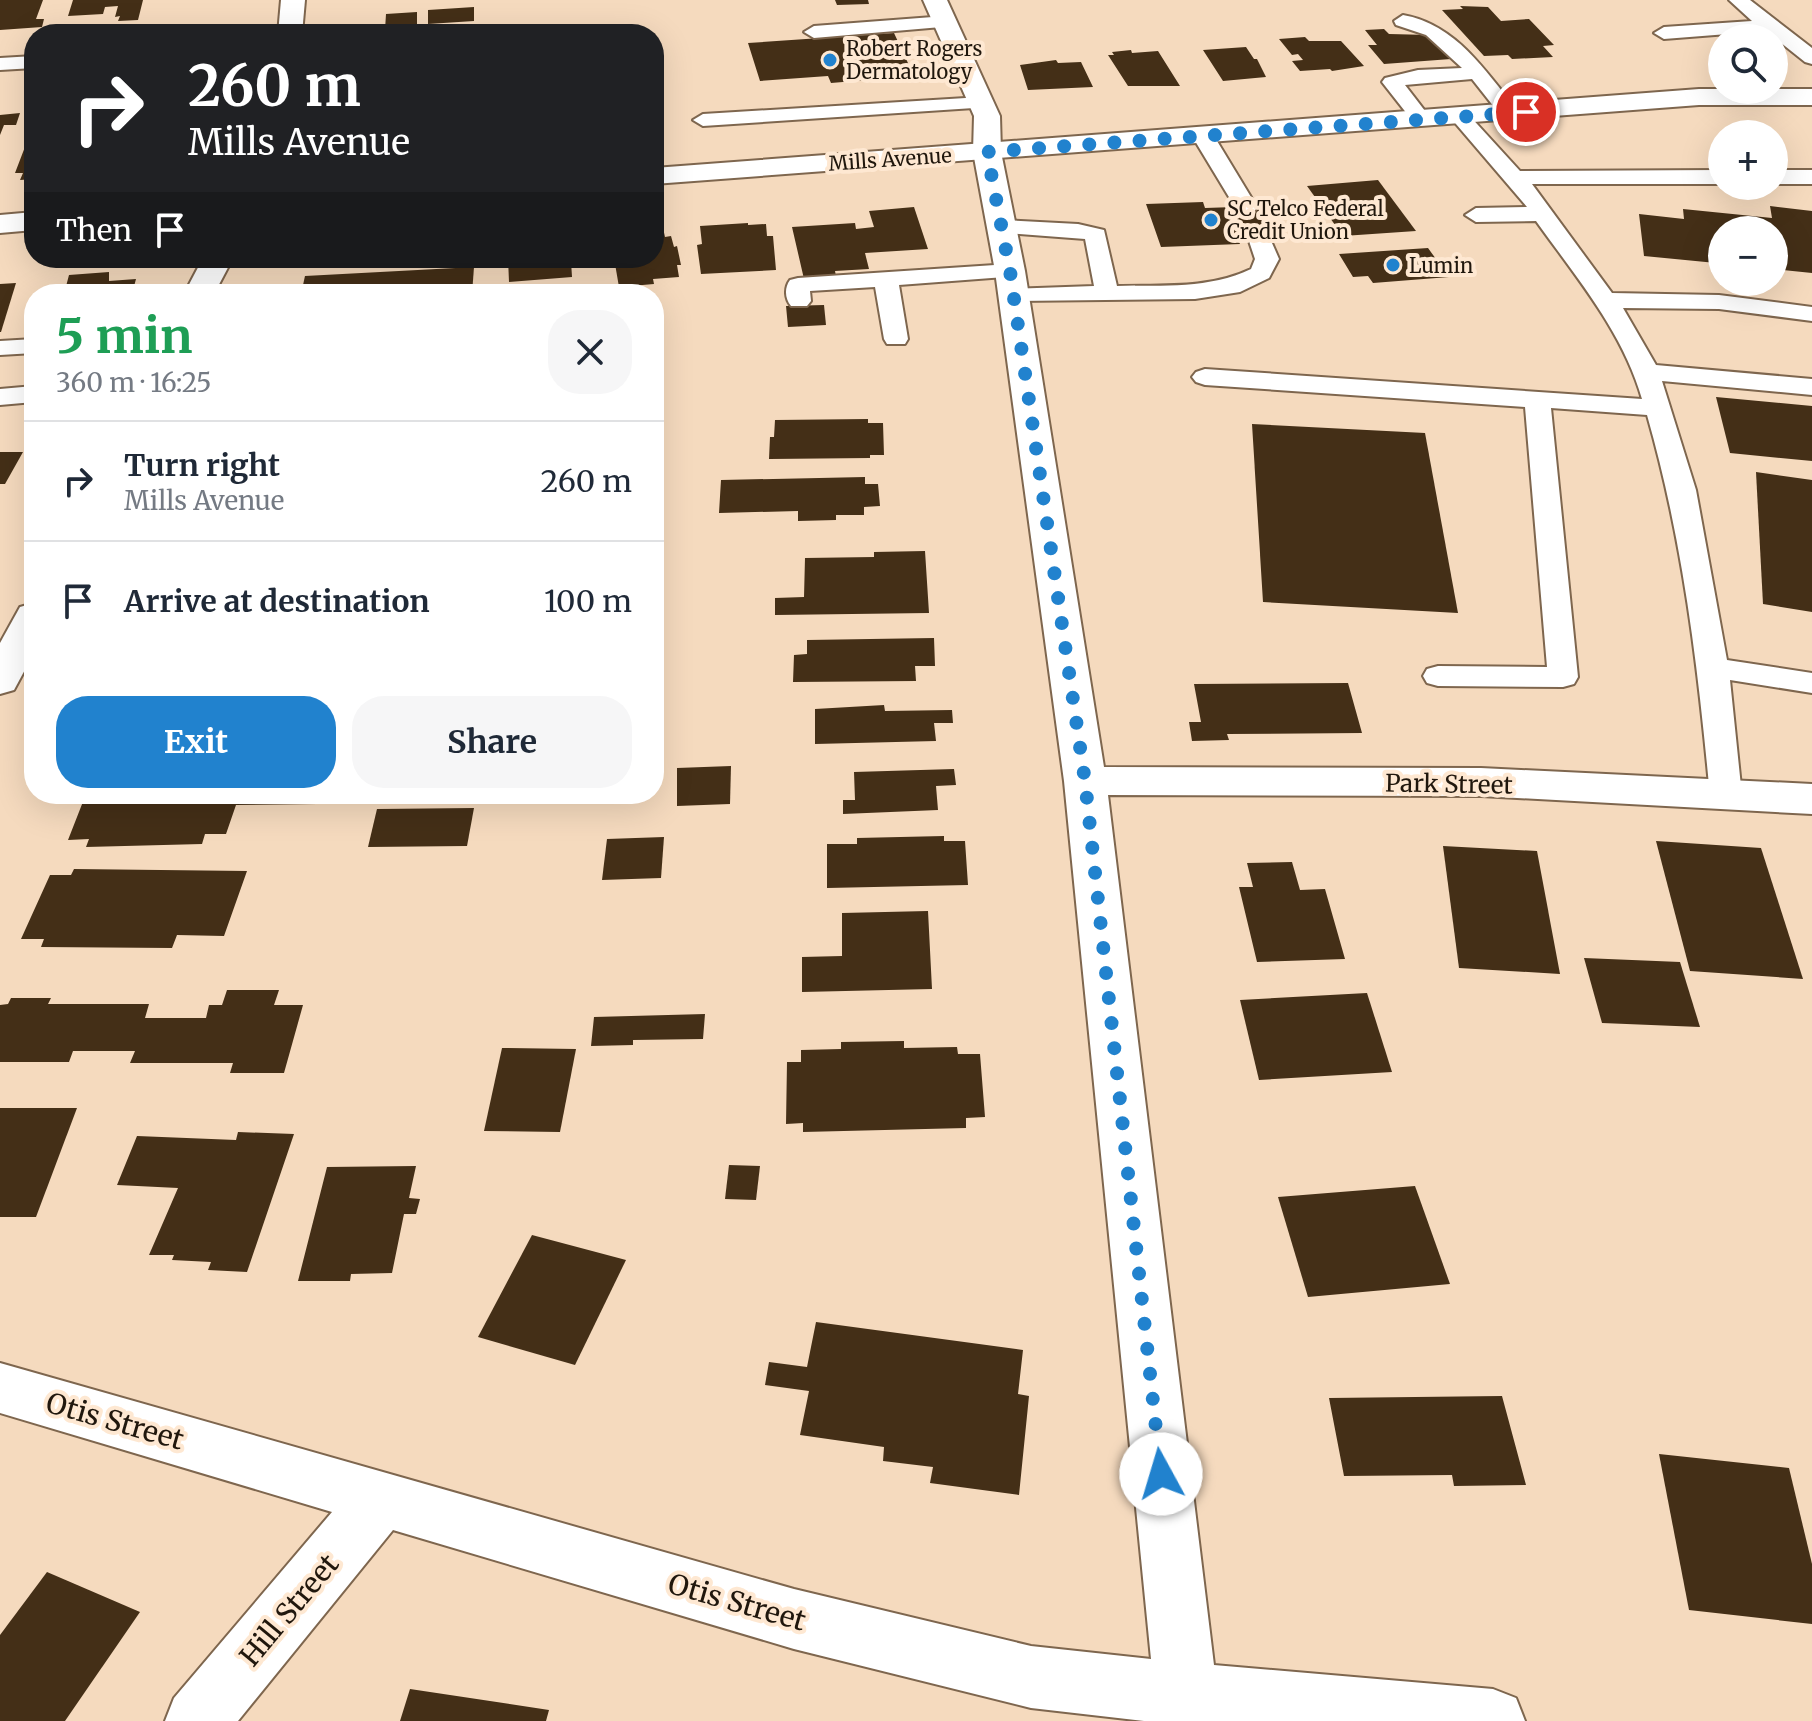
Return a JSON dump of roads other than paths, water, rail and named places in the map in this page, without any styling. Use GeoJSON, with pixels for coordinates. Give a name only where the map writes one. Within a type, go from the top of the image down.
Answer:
{"type":"FeatureCollection","features":[{"type":"Feature","properties":{"kind":"street"},"geometry":{"type":"LineString","coordinates":[[291,24],[293,0]]}},
{"type":"Feature","properties":{"kind":"street"},"geometry":{"type":"LineString","coordinates":[[941,11],[982,103],[988,124],[987,152],[1012,283],[1085,781],[1186,1694]]}},
{"type":"Feature","properties":{"kind":"street"},"geometry":{"type":"LineString","coordinates":[[1788,74],[1812,70]]}},
{"type":"Feature","properties":{"kind":"street","name":"Mills Avenue"},"geometry":{"type":"LineString","coordinates":[[664,175],[1422,120],[1708,93]]}},
{"type":"Feature","properties":{"kind":"street","name":"Mills Avenue"},"geometry":{"type":"LineString","coordinates":[[1788,98],[1812,97]]}},
{"type":"Feature","properties":{"kind":"street"},"geometry":{"type":"LineString","coordinates":[[0,224],[24,222]]}},
{"type":"Feature","properties":{"kind":"street"},"geometry":{"type":"LineString","coordinates":[[0,681],[24,634]]}},
{"type":"Feature","properties":{"kind":"street","name":"Park Street"},"geometry":{"type":"LineString","coordinates":[[1085,781],[1481,782],[1812,799]]}},
{"type":"Feature","properties":{"kind":"street","name":"Otis Street"},"geometry":{"type":"LineString","coordinates":[[0,1388],[794,1619],[1031,1677],[1493,1721]]}},
{"type":"Feature","properties":{"kind":"street","name":"Hill Street"},"geometry":{"type":"LineString","coordinates":[[197,1721],[381,1499]]}},
{"type":"Feature","properties":{"kind":"lane"},"geometry":{"type":"LineString","coordinates":[[1738,0],[1769,24]]}},
{"type":"Feature","properties":{"kind":"lane"},"geometry":{"type":"LineString","coordinates":[[814,32],[941,11]]}},
{"type":"Feature","properties":{"kind":"lane"},"geometry":{"type":"LineString","coordinates":[[1403,21],[1426,25],[1441,37],[1509,113]]}},
{"type":"Feature","properties":{"kind":"lane"},"geometry":{"type":"LineString","coordinates":[[1664,33],[1708,30]]}},
{"type":"Feature","properties":{"kind":"lane"},"geometry":{"type":"LineString","coordinates":[[1788,39],[1812,58]]}},
{"type":"Feature","properties":{"kind":"lane"},"geometry":{"type":"LineString","coordinates":[[0,64],[24,63]]}},
{"type":"Feature","properties":{"kind":"lane"},"geometry":{"type":"LineString","coordinates":[[1422,120],[1392,82],[1418,76],[1475,73]]}},
{"type":"Feature","properties":{"kind":"lane"},"geometry":{"type":"LineString","coordinates":[[703,120],[982,103]]}},
{"type":"Feature","properties":{"kind":"lane"},"geometry":{"type":"LineString","coordinates":[[1460,117],[1515,178],[1542,214],[1605,300],[1647,372],[1682,490],[1713,668],[1726,796]]}},
{"type":"Feature","properties":{"kind":"lane"},"geometry":{"type":"LineString","coordinates":[[1203,136],[1246,207]]}},
{"type":"Feature","properties":{"kind":"lane"},"geometry":{"type":"LineString","coordinates":[[1515,178],[1708,177]]}},
{"type":"Feature","properties":{"kind":"lane"},"geometry":{"type":"LineString","coordinates":[[1788,177],[1812,177]]}},
{"type":"Feature","properties":{"kind":"lane"},"geometry":{"type":"LineString","coordinates":[[1476,215],[1542,214]]}},
{"type":"Feature","properties":{"kind":"lane"},"geometry":{"type":"LineString","coordinates":[[1003,227],[1078,231],[1096,235],[1107,293]]}},
{"type":"Feature","properties":{"kind":"lane"},"geometry":{"type":"LineString","coordinates":[[799,301],[798,285],[886,280],[1012,283],[1107,293],[1195,292],[1232,287],[1261,273],[1267,259],[1257,232]]}},
{"type":"Feature","properties":{"kind":"lane"},"geometry":{"type":"LineString","coordinates":[[886,280],[896,339]]}},
{"type":"Feature","properties":{"kind":"lane"},"geometry":{"type":"LineString","coordinates":[[1605,300],[1719,302],[1812,314]]}},
{"type":"Feature","properties":{"kind":"lane"},"geometry":{"type":"LineString","coordinates":[[0,348],[24,347]]}},
{"type":"Feature","properties":{"kind":"lane"},"geometry":{"type":"LineString","coordinates":[[1647,372],[1812,387]]}},
{"type":"Feature","properties":{"kind":"lane"},"geometry":{"type":"LineString","coordinates":[[1205,377],[1657,408]]}},
{"type":"Feature","properties":{"kind":"lane"},"geometry":{"type":"LineString","coordinates":[[0,397],[24,395]]}},
{"type":"Feature","properties":{"kind":"lane"},"geometry":{"type":"LineString","coordinates":[[1438,676],[1563,677],[1537,400]]}},
{"type":"Feature","properties":{"kind":"lane"},"geometry":{"type":"LineString","coordinates":[[1713,668],[1812,683]]}},
{"type":"Feature","properties":{"kind":"place","name":"Robert Rogers Dermatology"},"geometry":{"type":"Point","coordinates":[830,60]}},
{"type":"Feature","properties":{"kind":"place","name":"SC Telco Federal Credit Union"},"geometry":{"type":"Point","coordinates":[1211,220]}},
{"type":"Feature","properties":{"kind":"place","name":"Lumin"},"geometry":{"type":"Point","coordinates":[1393,265]}}]}
